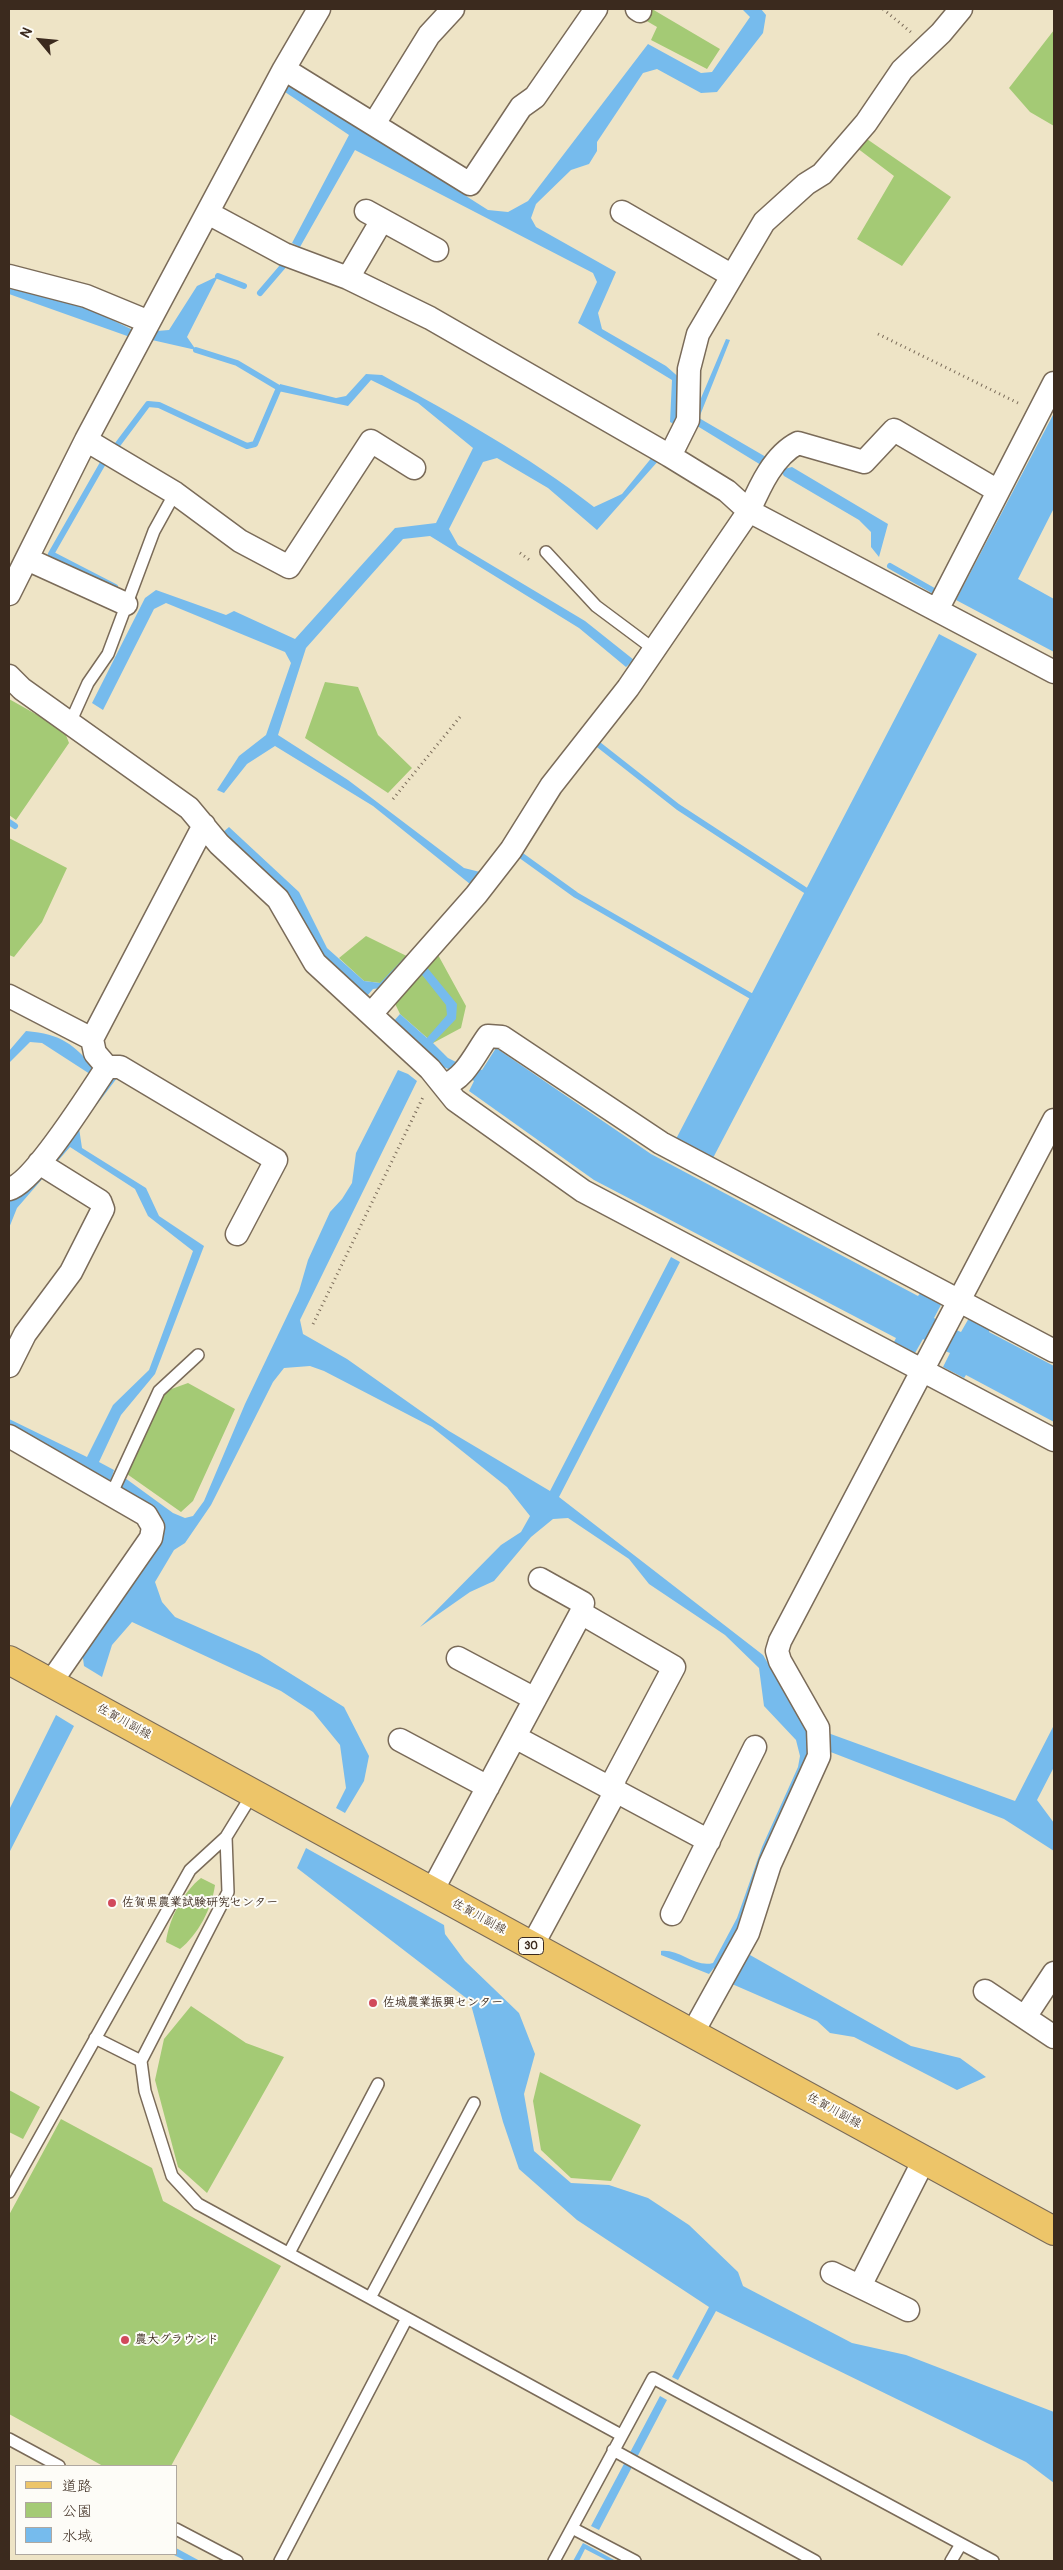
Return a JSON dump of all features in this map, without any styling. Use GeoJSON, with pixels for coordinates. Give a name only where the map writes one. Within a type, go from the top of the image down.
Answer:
{"type":"FeatureCollection","features":[{"type":"Feature","properties":{"kind":"main road","name":"佐賀川副線"},"geometry":{"type":"LineString","coordinates":[[9,1660],[1054,2231]]}},
{"type":"Feature","properties":{"kind":"street"},"geometry":{"type":"LineString","coordinates":[[9,594],[86,440],[284,69],[319,9]]}},
{"type":"Feature","properties":{"kind":"street"},"geometry":{"type":"LineString","coordinates":[[374,124],[429,35],[453,9]]}},
{"type":"Feature","properties":{"kind":"street"},"geometry":{"type":"LineString","coordinates":[[284,69],[470,184],[521,107],[535,97],[596,9]]}},
{"type":"Feature","properties":{"kind":"street"},"geometry":{"type":"LineString","coordinates":[[670,456],[688,420],[689,369],[698,334],[731,275],[764,222],[806,184],[822,174],[866,124],[902,70],[928,46],[961,9]]}},
{"type":"Feature","properties":{"kind":"street"},"geometry":{"type":"LineString","coordinates":[[622,212],[731,275]]}},
{"type":"Feature","properties":{"kind":"street"},"geometry":{"type":"LineString","coordinates":[[208,213],[284,254],[348,278],[430,318],[670,456],[727,491],[749,511],[1054,672]]}},
{"type":"Feature","properties":{"kind":"street"},"geometry":{"type":"LineString","coordinates":[[348,278],[374,215],[437,250]]}},
{"type":"Feature","properties":{"kind":"street"},"geometry":{"type":"LineString","coordinates":[[9,276],[86,296],[149,322]]}},
{"type":"Feature","properties":{"kind":"street"},"geometry":{"type":"LineString","coordinates":[[936,610],[1054,382]]}},
{"type":"Feature","properties":{"kind":"street"},"geometry":{"type":"LineString","coordinates":[[371,1014],[476,896],[511,850],[550,786],[618,702],[655,650],[749,511],[760,488],[785,449],[798,442],[864,462],[894,430],[998,491]]}},
{"type":"Feature","properties":{"kind":"street"},"geometry":{"type":"LineString","coordinates":[[86,440],[174,493],[240,541],[289,567],[371,441],[414,468]]}},
{"type":"Feature","properties":{"kind":"street"},"geometry":{"type":"LineString","coordinates":[[27,558],[126,604]]}},
{"type":"Feature","properties":{"kind":"street"},"geometry":{"type":"LineString","coordinates":[[9,676],[22,689],[190,808],[218,844],[278,899],[315,963],[430,1069],[457,1074]]}},
{"type":"Feature","properties":{"kind":"street"},"geometry":{"type":"LineString","coordinates":[[204,825],[92,1039],[94,1053],[107,1067],[120,1067],[276,1160],[237,1234]]}},
{"type":"Feature","properties":{"kind":"street"},"geometry":{"type":"LineString","coordinates":[[9,996],[92,1039]]}},
{"type":"Feature","properties":{"kind":"street"},"geometry":{"type":"LineString","coordinates":[[1054,1351],[662,1143],[502,1037],[488,1036],[457,1074],[455,1100],[582,1191],[1054,1440]]}},
{"type":"Feature","properties":{"kind":"street"},"geometry":{"type":"LineString","coordinates":[[9,1189],[18,1187],[45,1167],[107,1067]]}},
{"type":"Feature","properties":{"kind":"street"},"geometry":{"type":"LineString","coordinates":[[692,2034],[748,1933],[770,1864],[819,1756],[818,1728],[780,1661],[777,1651],[780,1641],[924,1372],[1054,1120]]}},
{"type":"Feature","properties":{"kind":"street"},"geometry":{"type":"LineString","coordinates":[[9,1366],[25,1334],[71,1272],[102,1210],[100,1201],[45,1167]]}},
{"type":"Feature","properties":{"kind":"street"},"geometry":{"type":"LineString","coordinates":[[9,1436],[146,1516],[153,1527],[152,1538],[51,1682]]}},
{"type":"Feature","properties":{"kind":"street"},"geometry":{"type":"LineString","coordinates":[[432,1892],[581,1613],[583,1603],[540,1580]]}},
{"type":"Feature","properties":{"kind":"street"},"geometry":{"type":"LineString","coordinates":[[532,1946],[611,1800],[615,1778],[674,1667],[581,1613]]}},
{"type":"Feature","properties":{"kind":"street"},"geometry":{"type":"LineString","coordinates":[[458,1658],[535,1699]]}},
{"type":"Feature","properties":{"kind":"street"},"geometry":{"type":"LineString","coordinates":[[515,1737],[709,1841]]}},
{"type":"Feature","properties":{"kind":"street"},"geometry":{"type":"LineString","coordinates":[[400,1740],[488,1787]]}},
{"type":"Feature","properties":{"kind":"street"},"geometry":{"type":"LineString","coordinates":[[672,1914],[755,1747]]}},
{"type":"Feature","properties":{"kind":"street"},"geometry":{"type":"LineString","coordinates":[[1025,2018],[1054,1973]]}},
{"type":"Feature","properties":{"kind":"street"},"geometry":{"type":"LineString","coordinates":[[986,1991],[1054,2038]]}},
{"type":"Feature","properties":{"kind":"street"},"geometry":{"type":"LineString","coordinates":[[860,2286],[924,2160]]}},
{"type":"Feature","properties":{"kind":"street"},"geometry":{"type":"LineString","coordinates":[[832,2273],[908,2310]]}},
{"type":"Feature","properties":{"kind":"lane"},"geometry":{"type":"LineString","coordinates":[[70,723],[88,683],[108,654],[154,531],[174,493]]}},
{"type":"Feature","properties":{"kind":"lane"},"geometry":{"type":"LineString","coordinates":[[546,552],[596,606],[655,650]]}},
{"type":"Feature","properties":{"kind":"lane"},"geometry":{"type":"LineString","coordinates":[[111,1496],[159,1391],[198,1355]]}},
{"type":"Feature","properties":{"kind":"lane"},"geometry":{"type":"LineString","coordinates":[[9,2192],[190,1870],[226,1837],[253,1794]]}},
{"type":"Feature","properties":{"kind":"lane"},"geometry":{"type":"LineString","coordinates":[[226,1837],[228,1892],[141,2061],[145,2092],[172,2176],[198,2204],[621,2435]]}},
{"type":"Feature","properties":{"kind":"lane"},"geometry":{"type":"LineString","coordinates":[[95,2038],[141,2061]]}},
{"type":"Feature","properties":{"kind":"lane"},"geometry":{"type":"LineString","coordinates":[[289,2253],[378,2084]]}},
{"type":"Feature","properties":{"kind":"lane"},"geometry":{"type":"LineString","coordinates":[[370,2298],[474,2104]]}},
{"type":"Feature","properties":{"kind":"lane"},"geometry":{"type":"LineString","coordinates":[[280,2561],[407,2318]]}},
{"type":"Feature","properties":{"kind":"lane"},"geometry":{"type":"LineString","coordinates":[[554,2561],[653,2378],[993,2561]]}},
{"type":"Feature","properties":{"kind":"lane"},"geometry":{"type":"LineString","coordinates":[[9,2439],[58,2465]]}},
{"type":"Feature","properties":{"kind":"lane"},"geometry":{"type":"LineString","coordinates":[[613,2450],[815,2561]]}},
{"type":"Feature","properties":{"kind":"lane"},"geometry":{"type":"LineString","coordinates":[[572,2528],[635,2561]]}},
{"type":"Feature","properties":{"kind":"lane"},"geometry":{"type":"LineString","coordinates":[[178,2530],[237,2561]]}},
{"type":"Feature","properties":{"kind":"lane"},"geometry":{"type":"LineString","coordinates":[[952,2561],[961,2544]]}},
{"type":"Feature","properties":{"kind":"path"},"geometry":{"type":"LineString","coordinates":[[883,9],[928,46]]}},
{"type":"Feature","properties":{"kind":"path"},"geometry":{"type":"LineString","coordinates":[[878,334],[1038,414]]}},
{"type":"Feature","properties":{"kind":"path"},"geometry":{"type":"LineString","coordinates":[[393,799],[460,717]]}},
{"type":"Feature","properties":{"kind":"path"},"geometry":{"type":"LineString","coordinates":[[313,1324],[425,1094],[457,1074]]}},
{"type":"Feature","properties":{"kind":"green space"},"geometry":{"type":"Polygon","coordinates":[[[652,9],[720,49],[707,69],[651,40],[657,27],[645,20],[652,9]]]}},
{"type":"Feature","properties":{"kind":"green space"},"geometry":{"type":"Polygon","coordinates":[[[1054,30],[1054,126],[1030,112],[1009,88],[1054,30]]]}},
{"type":"Feature","properties":{"kind":"green space"},"geometry":{"type":"Polygon","coordinates":[[[864,137],[951,197],[902,266],[857,239],[894,176],[857,148],[864,137]]]}},
{"type":"Feature","properties":{"kind":"green space"},"geometry":{"type":"Polygon","coordinates":[[[325,682],[358,687],[378,735],[412,768],[388,793],[305,738],[325,682]]]}},
{"type":"Feature","properties":{"kind":"green space"},"geometry":{"type":"Polygon","coordinates":[[[9,699],[64,730],[69,743],[16,820],[9,815],[9,699]]]}},
{"type":"Feature","properties":{"kind":"green space"},"geometry":{"type":"Polygon","coordinates":[[[9,838],[67,868],[42,922],[14,957],[9,955],[9,838]]]}},
{"type":"Feature","properties":{"kind":"green space"},"geometry":{"type":"Polygon","coordinates":[[[366,936],[425,965],[437,953],[466,1006],[461,1028],[433,1043],[400,1014],[387,987],[380,983],[364,981],[339,958],[366,936]]]}},
{"type":"Feature","properties":{"kind":"green space"},"geometry":{"type":"Polygon","coordinates":[[[188,1383],[235,1409],[193,1501],[181,1512],[127,1474],[166,1391],[188,1383]]]}},
{"type":"Feature","properties":{"kind":"green space"},"geometry":{"type":"Polygon","coordinates":[[[201,1878],[215,1885],[211,1903],[198,1929],[180,1949],[166,1942],[170,1924],[183,1898],[201,1878]]]}},
{"type":"Feature","properties":{"kind":"green space"},"geometry":{"type":"Polygon","coordinates":[[[191,2006],[246,2043],[284,2057],[207,2193],[178,2167],[155,2080],[164,2039],[191,2006]]]}},
{"type":"Feature","properties":{"kind":"green space"},"geometry":{"type":"Polygon","coordinates":[[[540,2072],[641,2125],[611,2181],[571,2178],[541,2150],[533,2101],[540,2072]]]}},
{"type":"Feature","properties":{"kind":"green space"},"geometry":{"type":"Polygon","coordinates":[[[9,2090],[40,2107],[23,2139],[9,2132],[9,2090]]]}},
{"type":"Feature","properties":{"kind":"green space","name":"農大グラウンド"},"geometry":{"type":"Polygon","coordinates":[[[61,2119],[152,2168],[163,2201],[281,2266],[172,2465],[101,2465],[9,2414],[9,2215],[61,2119]]]}},
{"type":"Feature","properties":{"kind":"water"},"geometry":{"type":"Polygon","coordinates":[[[742,9],[761,9],[766,15],[763,33],[717,92],[701,93],[657,69],[643,73],[597,142],[597,151],[589,164],[571,170],[536,204],[531,218],[536,227],[616,272],[598,313],[602,329],[666,366],[682,380],[676,425],[670,422],[672,380],[578,323],[597,282],[593,273],[355,150],[300,247],[292,243],[349,135],[285,92],[290,84],[488,210],[508,212],[528,201],[648,44],[701,73],[712,72],[750,17],[742,9]]]}},
{"type":"Feature","properties":{"kind":"water"},"geometry":{"type":"Polygon","coordinates":[[[218,276],[187,337],[196,350],[152,340],[157,331],[169,330],[197,286],[218,276]]]}},
{"type":"Feature","properties":{"kind":"water"},"geometry":{"type":"Polygon","coordinates":[[[9,287],[90,309],[133,330],[130,337],[9,294],[9,287]]]}},
{"type":"Feature","properties":{"kind":"water"},"geometry":{"type":"Polygon","coordinates":[[[726,339],[730,340],[699,418],[766,457],[761,465],[694,424],[693,417],[726,339]]]}},
{"type":"Feature","properties":{"kind":"water"},"geometry":{"type":"Polygon","coordinates":[[[366,374],[382,375],[464,421],[543,470],[594,507],[622,494],[653,456],[659,460],[597,530],[548,488],[497,458],[483,462],[449,529],[458,545],[585,621],[634,660],[626,667],[579,628],[430,536],[403,539],[306,648],[278,735],[348,780],[464,868],[480,872],[470,884],[373,806],[275,746],[247,764],[224,793],[217,790],[239,756],[266,735],[291,663],[285,652],[166,603],[154,609],[103,710],[92,703],[145,598],[156,590],[226,615],[234,611],[295,639],[395,528],[436,523],[473,448],[418,403],[371,380],[348,406],[278,391],[280,384],[336,398],[346,396],[366,374]]]}},
{"type":"Feature","properties":{"kind":"water"},"geometry":{"type":"Polygon","coordinates":[[[1054,413],[1054,508],[1018,579],[1054,599],[1054,652],[956,600],[1054,413]]]}},
{"type":"Feature","properties":{"kind":"water"},"geometry":{"type":"Polygon","coordinates":[[[792,467],[888,524],[879,557],[871,547],[871,532],[859,520],[784,476],[780,470],[792,467]]]}},
{"type":"Feature","properties":{"kind":"water"},"geometry":{"type":"Polygon","coordinates":[[[939,634],[977,654],[713,1158],[676,1139],[939,634]]]}},
{"type":"Feature","properties":{"kind":"water"},"geometry":{"type":"Polygon","coordinates":[[[229,827],[299,892],[327,948],[364,981],[380,983],[407,955],[413,959],[387,987],[373,989],[367,996],[319,953],[221,834],[229,827]]]}},
{"type":"Feature","properties":{"kind":"water"},"geometry":{"type":"Polygon","coordinates":[[[425,965],[457,1004],[456,1019],[433,1043],[448,1058],[456,1062],[451,1070],[441,1066],[393,1022],[400,1014],[427,1038],[447,1015],[446,1005],[419,971],[425,965]]]}},
{"type":"Feature","properties":{"kind":"water"},"geometry":{"type":"Polygon","coordinates":[[[26,1031],[49,1035],[66,1042],[80,1053],[96,1070],[93,1076],[42,1043],[30,1042],[9,1063],[9,1051],[26,1031]]]}},
{"type":"Feature","properties":{"kind":"water"},"geometry":{"type":"Polygon","coordinates":[[[496,1048],[651,1154],[918,1296],[921,1292],[942,1303],[934,1318],[939,1321],[928,1342],[923,1339],[915,1353],[894,1342],[896,1338],[594,1180],[469,1091],[474,1081],[470,1078],[476,1068],[482,1070],[496,1048]]]}},
{"type":"Feature","properties":{"kind":"water"},"geometry":{"type":"Polygon","coordinates":[[[398,1070],[408,1074],[417,1081],[300,1320],[303,1334],[347,1359],[449,1431],[550,1491],[671,1257],[680,1262],[559,1497],[763,1655],[809,1732],[808,1755],[766,1848],[736,1931],[745,1960],[750,1955],[911,2046],[960,2058],[986,2077],[957,2090],[854,2037],[830,2033],[817,2021],[732,1984],[734,1979],[714,1968],[709,1974],[661,1955],[661,1951],[668,1951],[700,1963],[713,1963],[737,1918],[762,1847],[798,1767],[800,1756],[796,1740],[764,1706],[759,1668],[725,1635],[649,1584],[629,1559],[568,1518],[553,1519],[531,1537],[494,1581],[470,1592],[420,1627],[501,1545],[521,1532],[530,1516],[507,1487],[432,1427],[324,1371],[310,1366],[284,1368],[273,1382],[211,1505],[185,1543],[174,1550],[155,1582],[162,1602],[175,1617],[259,1654],[344,1707],[369,1756],[364,1781],[345,1813],[336,1808],[346,1788],[340,1745],[313,1712],[281,1691],[132,1622],[112,1645],[102,1677],[84,1666],[82,1651],[149,1561],[159,1540],[117,1488],[125,1478],[173,1513],[185,1518],[193,1516],[204,1501],[245,1404],[299,1291],[308,1260],[330,1212],[342,1199],[352,1183],[356,1153],[398,1070]]]}},
{"type":"Feature","properties":{"kind":"water"},"geometry":{"type":"Polygon","coordinates":[[[111,1074],[117,1078],[79,1128],[82,1148],[146,1188],[159,1216],[204,1246],[155,1374],[121,1415],[99,1462],[114,1470],[110,1483],[9,1428],[9,1419],[87,1457],[113,1405],[149,1370],[193,1251],[148,1216],[135,1189],[70,1147],[17,1208],[9,1228],[9,1203],[11,1197],[111,1074]]]}},
{"type":"Feature","properties":{"kind":"water"},"geometry":{"type":"Polygon","coordinates":[[[969,1318],[990,1329],[989,1332],[1054,1366],[1054,1422],[966,1375],[964,1378],[943,1367],[950,1353],[945,1351],[956,1330],[961,1332],[969,1318]]]}},
{"type":"Feature","properties":{"kind":"water"},"geometry":{"type":"Polygon","coordinates":[[[56,1715],[74,1726],[9,1853],[9,1810],[56,1715]]]}},
{"type":"Feature","properties":{"kind":"water"},"geometry":{"type":"Polygon","coordinates":[[[1054,1725],[1054,1767],[1037,1800],[1054,1823],[1054,1851],[1004,1819],[828,1751],[828,1733],[1015,1801],[1054,1725]]]}},
{"type":"Feature","properties":{"kind":"water"},"geometry":{"type":"Polygon","coordinates":[[[306,1848],[444,1925],[445,1934],[465,1961],[519,2013],[535,2054],[524,2094],[534,2151],[571,2183],[609,2185],[648,2198],[689,2225],[738,2272],[743,2286],[852,2343],[906,2355],[1054,2412],[1054,2483],[1026,2462],[716,2311],[678,2380],[672,2377],[709,2307],[577,2220],[519,2169],[503,2122],[470,2001],[297,1868],[306,1848]]]}},
{"type":"Feature","properties":{"kind":"water"},"geometry":{"type":"Polygon","coordinates":[[[660,2396],[667,2400],[599,2530],[591,2526],[660,2396]]]}},
{"type":"Feature","properties":{"kind":"water"},"geometry":{"type":"Polygon","coordinates":[[[583,2543],[616,2561],[608,2561],[585,2549],[579,2561],[573,2561],[583,2543]]]}},
{"type":"Feature","properties":{"kind":"water"},"geometry":{"type":"Polygon","coordinates":[[[178,2549],[200,2561],[186,2561],[174,2555],[178,2555],[178,2549]]]}},
{"type":"Feature","properties":{"kind":"waterway"},"geometry":{"type":"LineString","coordinates":[[260,293],[284,265]]}},
{"type":"Feature","properties":{"kind":"waterway"},"geometry":{"type":"LineString","coordinates":[[218,276],[244,286]]}},
{"type":"Feature","properties":{"kind":"waterway"},"geometry":{"type":"LineString","coordinates":[[115,448],[148,404],[159,405],[247,446],[255,444],[279,388],[237,363],[196,350]]}},
{"type":"Feature","properties":{"kind":"waterway"},"geometry":{"type":"LineString","coordinates":[[103,463],[51,554],[115,587]]}},
{"type":"Feature","properties":{"kind":"waterway"},"geometry":{"type":"LineString","coordinates":[[890,566],[934,591]]}},
{"type":"Feature","properties":{"kind":"waterway"},"geometry":{"type":"LineString","coordinates":[[599,745],[678,807],[805,890]]}},
{"type":"Feature","properties":{"kind":"waterway"},"geometry":{"type":"LineString","coordinates":[[9,822],[15,826]]}},
{"type":"Feature","properties":{"kind":"waterway"},"geometry":{"type":"LineString","coordinates":[[519,854],[576,895],[751,996]]}},
{"type":"Feature","properties":{"kind":"place","name":"佐賀県農業試験研究センター"},"geometry":{"type":"Point","coordinates":[112,1903]}},
{"type":"Feature","properties":{"kind":"place","name":"佐城農業振興センター"},"geometry":{"type":"Point","coordinates":[373,2003]}},
{"type":"Feature","properties":{"kind":"place","name":"農大グラウンド"},"geometry":{"type":"Point","coordinates":[125,2340]}}]}
